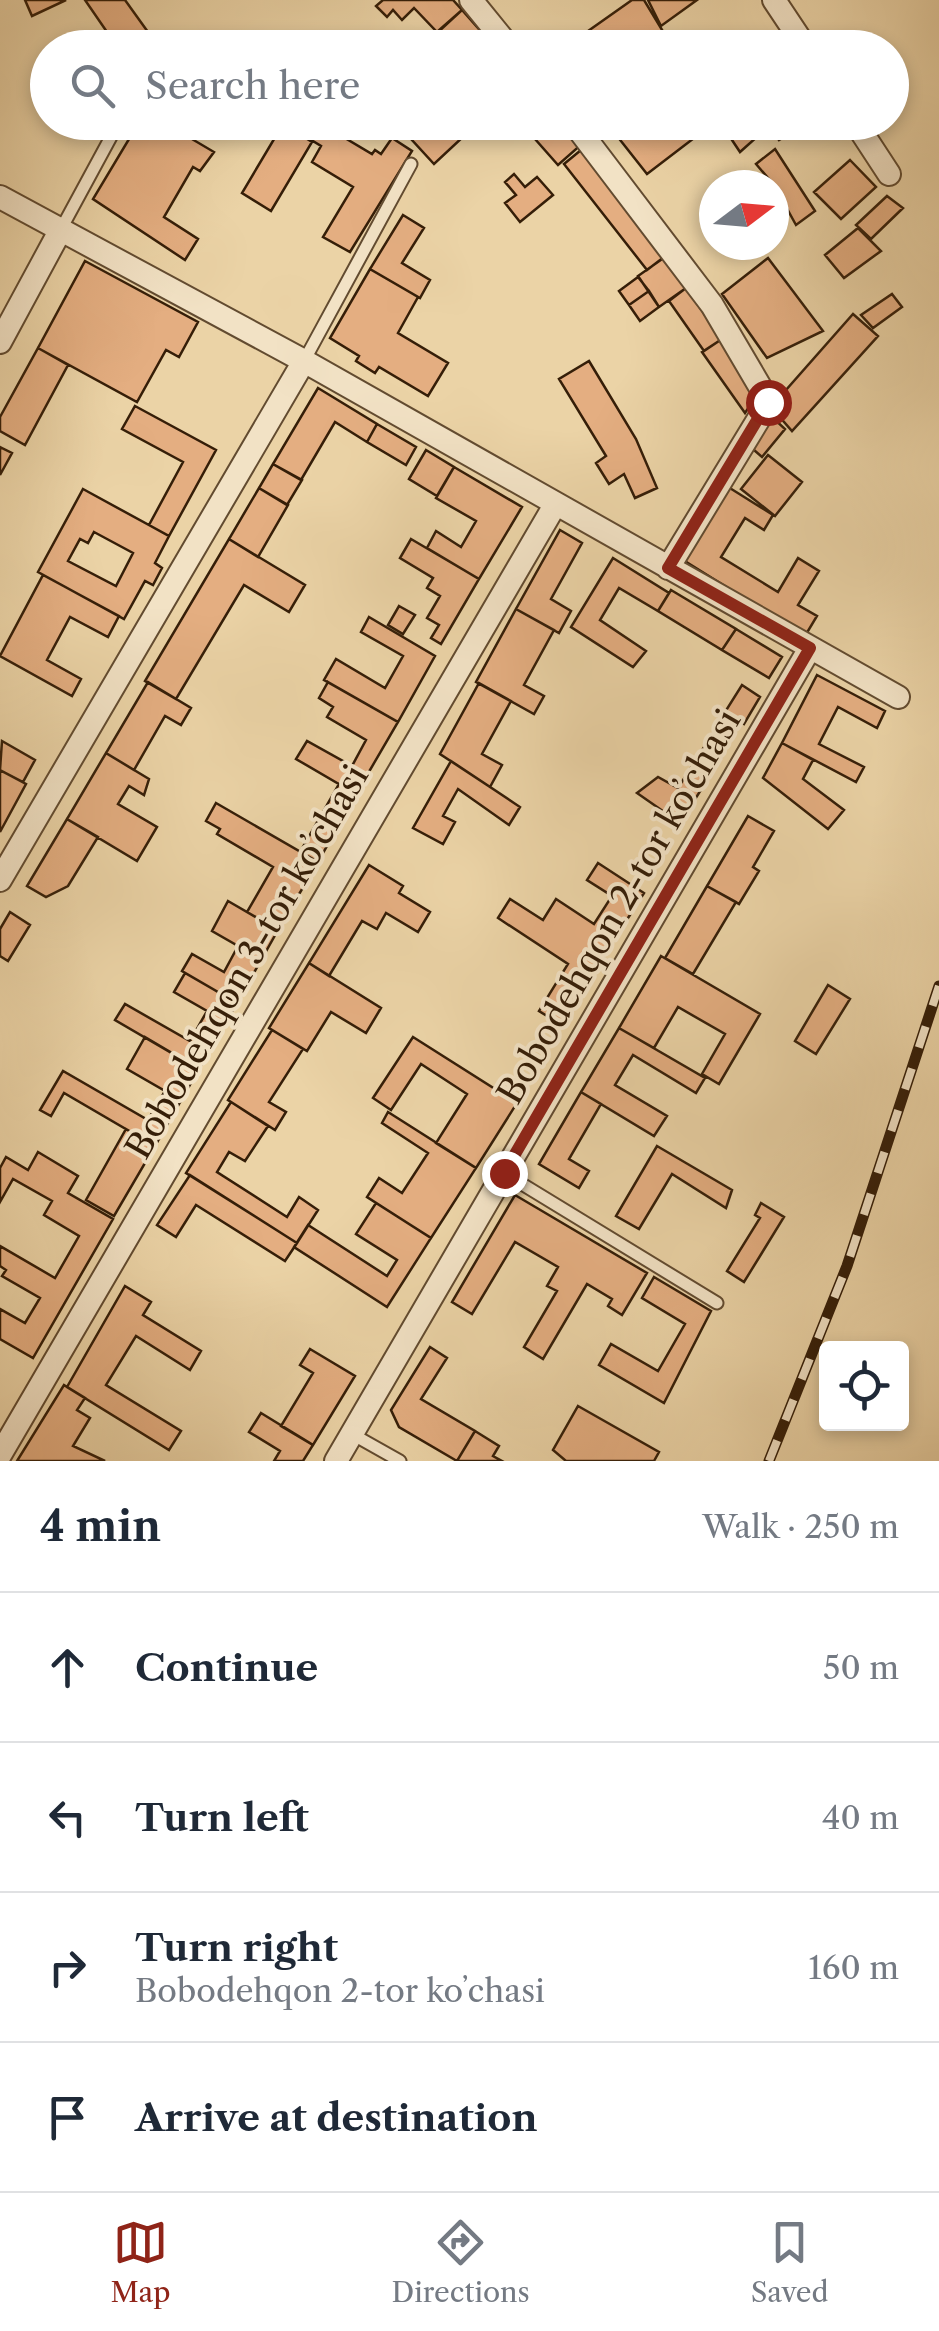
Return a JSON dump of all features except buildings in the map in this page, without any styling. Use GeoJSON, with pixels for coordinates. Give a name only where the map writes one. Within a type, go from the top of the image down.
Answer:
{"type":"FeatureCollection","features":[{"type":"Feature","properties":{"kind":"street"},"geometry":{"type":"LineString","coordinates":[[471,0],[495,30]]}},
{"type":"Feature","properties":{"kind":"street"},"geometry":{"type":"LineString","coordinates":[[774,0],[794,30]]}},
{"type":"Feature","properties":{"kind":"street"},"geometry":{"type":"LineString","coordinates":[[587,140],[712,305],[768,402],[668,568]]}},
{"type":"Feature","properties":{"kind":"street"},"geometry":{"type":"LineString","coordinates":[[866,140],[888,174]]}},
{"type":"Feature","properties":{"kind":"street"},"geometry":{"type":"LineString","coordinates":[[0,197],[304,361],[898,697]]}},
{"type":"Feature","properties":{"kind":"street"},"geometry":{"type":"LineString","coordinates":[[0,342],[60,232]]}},
{"type":"Feature","properties":{"kind":"street"},"geometry":{"type":"LineString","coordinates":[[0,880],[304,361]]}},
{"type":"Feature","properties":{"kind":"street","name":"Bobodehqon 3-tor koʼchasi"},"geometry":{"type":"LineString","coordinates":[[0,1455],[555,505]]}},
{"type":"Feature","properties":{"kind":"street","name":"Bobodehqon 2-tor koʼchasi"},"geometry":{"type":"LineString","coordinates":[[336,1461],[810,648]]}},
{"type":"Feature","properties":{"kind":"lane"},"geometry":{"type":"LineString","coordinates":[[60,232],[109,140]]}},
{"type":"Feature","properties":{"kind":"lane"},"geometry":{"type":"LineString","coordinates":[[304,361],[412,164]]}},
{"type":"Feature","properties":{"kind":"lane"},"geometry":{"type":"LineString","coordinates":[[504,1173],[717,1302]]}},
{"type":"Feature","properties":{"kind":"lane"},"geometry":{"type":"LineString","coordinates":[[352,1434],[400,1461]]}},
{"type":"Feature","properties":{"kind":"railway"},"geometry":{"type":"LineString","coordinates":[[769,1461],[847,1266],[939,986]]}},
{"type":"Feature","properties":{"kind":"route"},"geometry":{"type":"LineString","coordinates":[[504,1173],[810,648],[668,568],[768,402]]}}]}
